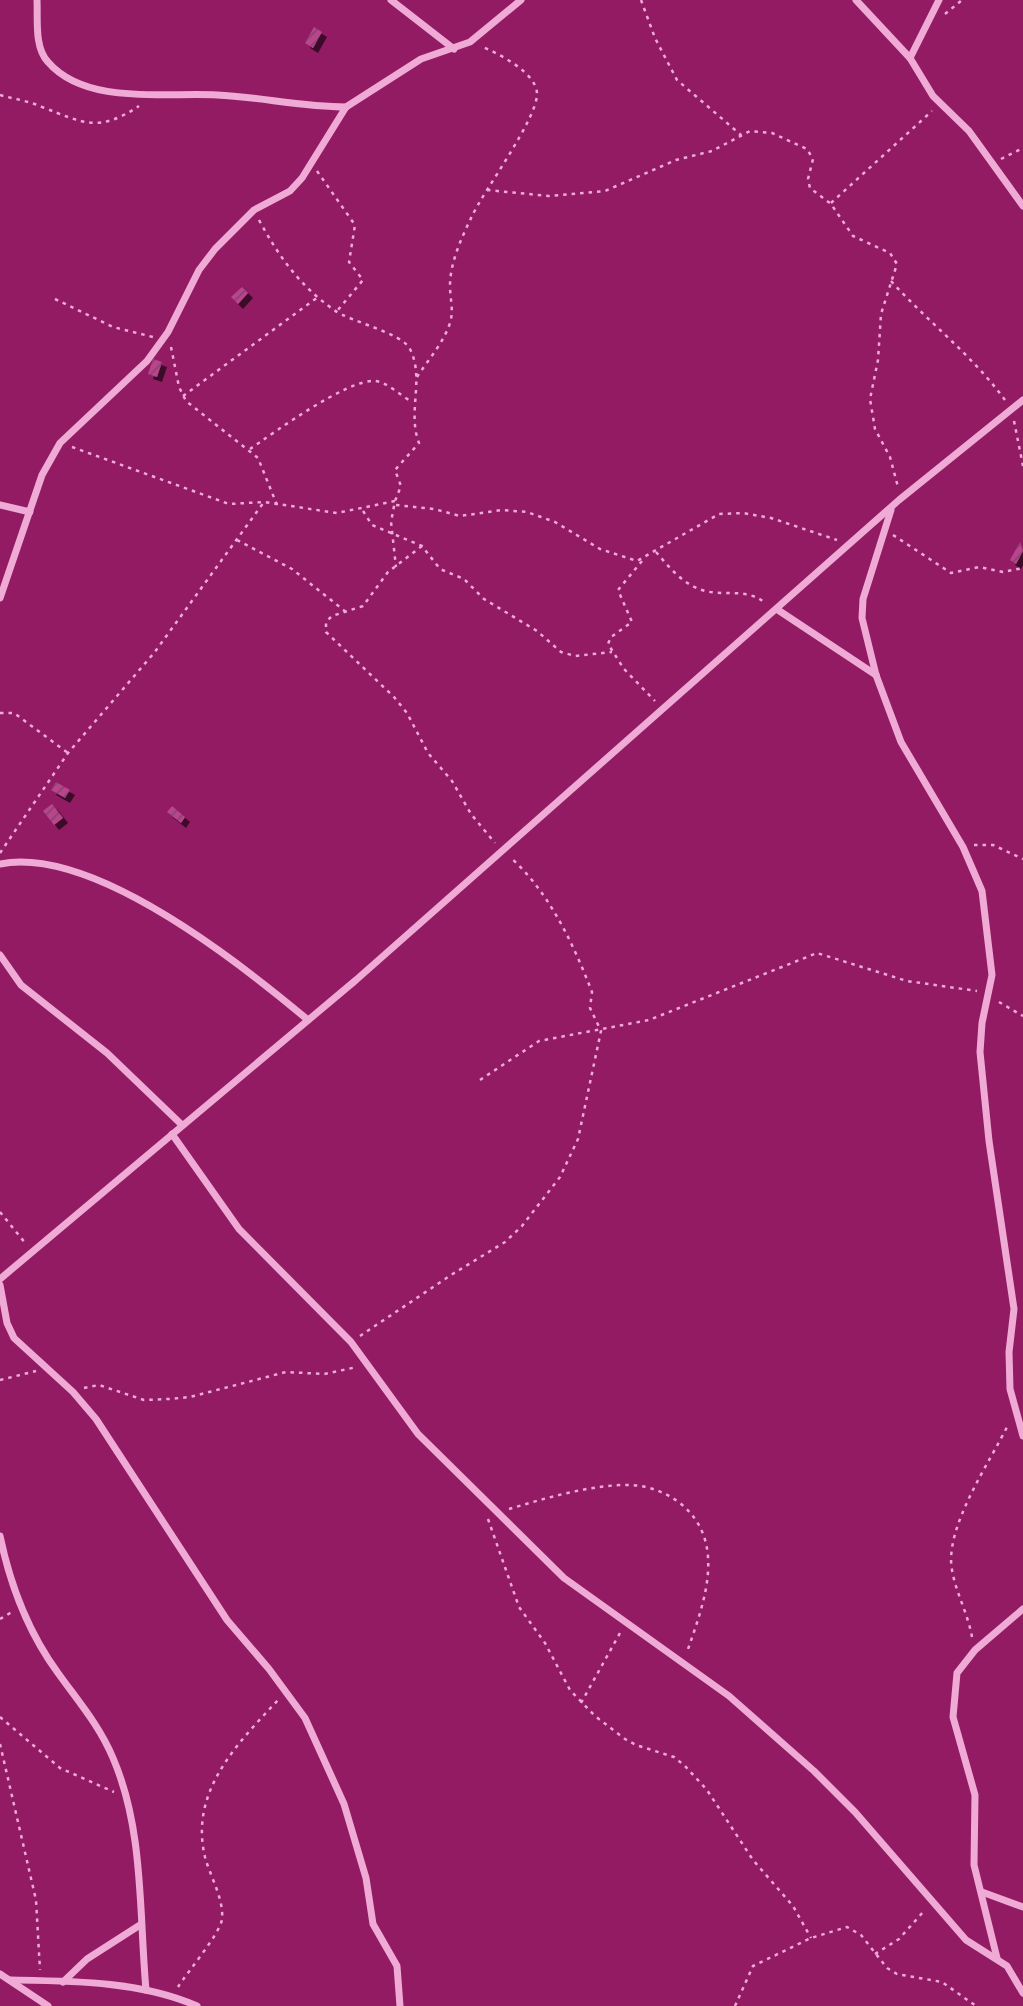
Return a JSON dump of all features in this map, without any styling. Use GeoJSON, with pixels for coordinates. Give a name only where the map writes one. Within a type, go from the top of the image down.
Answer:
{"type":"FeatureCollection","features":[{"type":"Feature","properties":{"kind":"street"},"geometry":{"type":"LineString","coordinates":[[37,0],[39,44],[46,61],[58,72],[100,89],[128,96],[217,95],[285,104],[346,107]]}},
{"type":"Feature","properties":{"kind":"street"},"geometry":{"type":"LineString","coordinates":[[391,0],[454,49]]}},
{"type":"Feature","properties":{"kind":"street"},"geometry":{"type":"LineString","coordinates":[[0,598],[42,475],[60,443],[125,384],[165,336],[199,270],[215,249],[254,210],[290,191],[346,107],[421,59],[470,42],[521,0]]}},
{"type":"Feature","properties":{"kind":"street"},"geometry":{"type":"LineString","coordinates":[[856,0],[911,58],[939,104],[968,131],[1023,206]]}},
{"type":"Feature","properties":{"kind":"street"},"geometry":{"type":"LineString","coordinates":[[911,58],[939,0]]}},
{"type":"Feature","properties":{"kind":"street"},"geometry":{"type":"LineString","coordinates":[[0,1279],[309,1020],[665,710],[899,500],[1023,400]]}},
{"type":"Feature","properties":{"kind":"street"},"geometry":{"type":"LineString","coordinates":[[0,505],[30,512]]}},
{"type":"Feature","properties":{"kind":"street"},"geometry":{"type":"LineString","coordinates":[[891,509],[863,599],[862,618],[876,675],[901,742],[963,847],[982,891],[988,921],[992,975],[982,1023],[980,1052],[989,1141],[1014,1309],[1009,1362],[1015,1412],[1023,1436]]}},
{"type":"Feature","properties":{"kind":"street"},"geometry":{"type":"LineString","coordinates":[[776,612],[876,675]]}},
{"type":"Feature","properties":{"kind":"street"},"geometry":{"type":"LineString","coordinates":[[0,864],[18,861],[51,865],[135,899],[176,920],[217,948],[309,1020]]}},
{"type":"Feature","properties":{"kind":"street"},"geometry":{"type":"LineString","coordinates":[[0,955],[21,985],[107,1053],[182,1125]]}},
{"type":"Feature","properties":{"kind":"street"},"geometry":{"type":"LineString","coordinates":[[172,1134],[239,1229],[351,1342],[418,1434],[564,1578],[682,1665],[729,1696],[814,1771],[855,1812],[966,1940],[1007,1966],[1023,1993]]}},
{"type":"Feature","properties":{"kind":"street"},"geometry":{"type":"LineString","coordinates":[[0,1285],[7,1323],[14,1338],[73,1392],[121,1455],[227,1620],[305,1718],[344,1804],[366,1878],[373,1924],[397,1966],[400,2006]]}},
{"type":"Feature","properties":{"kind":"street"},"geometry":{"type":"LineString","coordinates":[[0,1536],[12,1588],[55,1670],[97,1725],[127,1797],[135,1837],[146,1990]]}},
{"type":"Feature","properties":{"kind":"street"},"geometry":{"type":"LineString","coordinates":[[997,1958],[974,1865],[975,1795],[953,1717],[957,1673],[975,1650],[1023,1609]]}},
{"type":"Feature","properties":{"kind":"street"},"geometry":{"type":"LineString","coordinates":[[982,1892],[1023,1907]]}},
{"type":"Feature","properties":{"kind":"street"},"geometry":{"type":"LineString","coordinates":[[62,1982],[97,1951],[140,1925]]}},
{"type":"Feature","properties":{"kind":"street"},"geometry":{"type":"LineString","coordinates":[[0,1974],[48,2006]]}},
{"type":"Feature","properties":{"kind":"street"},"geometry":{"type":"LineString","coordinates":[[11,1980],[40,1980],[146,1990],[173,1995],[197,2006]]}},
{"type":"Feature","properties":{"kind":"path"},"geometry":{"type":"LineString","coordinates":[[642,0],[655,37],[677,80],[741,135]]}},
{"type":"Feature","properties":{"kind":"path"},"geometry":{"type":"LineString","coordinates":[[417,377],[450,326],[453,266],[473,214],[509,156],[537,92],[512,61],[470,42]]}},
{"type":"Feature","properties":{"kind":"path"},"geometry":{"type":"LineString","coordinates":[[0,95],[39,105],[91,125],[125,115],[153,96]]}},
{"type":"Feature","properties":{"kind":"path"},"geometry":{"type":"LineString","coordinates":[[831,204],[939,104]]}},
{"type":"Feature","properties":{"kind":"path"},"geometry":{"type":"LineString","coordinates":[[487,190],[549,196],[605,191],[676,160],[712,151],[750,131],[772,134],[807,149],[813,159],[809,185],[831,204],[853,236],[894,258],[897,264],[881,314],[878,360],[870,399],[875,429],[896,473],[899,500]]}},
{"type":"Feature","properties":{"kind":"path"},"geometry":{"type":"LineString","coordinates":[[991,164],[1023,148]]}},
{"type":"Feature","properties":{"kind":"path"},"geometry":{"type":"LineString","coordinates":[[311,163],[355,225],[349,262],[363,280],[336,312]]}},
{"type":"Feature","properties":{"kind":"path"},"geometry":{"type":"LineString","coordinates":[[254,210],[284,262],[318,297],[336,312],[404,341],[412,354],[417,377],[413,428],[419,443],[396,470],[401,486],[392,516],[396,567]]}},
{"type":"Feature","properties":{"kind":"path"},"geometry":{"type":"LineString","coordinates":[[891,281],[918,311],[974,363],[1012,409],[1023,466]]}},
{"type":"Feature","properties":{"kind":"path"},"geometry":{"type":"LineString","coordinates":[[183,396],[318,297]]}},
{"type":"Feature","properties":{"kind":"path"},"geometry":{"type":"LineString","coordinates":[[55,299],[113,327],[165,336],[183,396],[198,412],[250,449],[265,470],[277,505]]}},
{"type":"Feature","properties":{"kind":"path"},"geometry":{"type":"LineString","coordinates":[[250,449],[307,411],[364,382],[379,382],[413,403]]}},
{"type":"Feature","properties":{"kind":"path"},"geometry":{"type":"LineString","coordinates":[[60,443],[222,503],[264,502],[321,513],[363,510],[396,503],[460,516],[502,510],[527,512],[555,522],[616,556],[642,561]]}},
{"type":"Feature","properties":{"kind":"path"},"geometry":{"type":"LineString","coordinates":[[0,853],[68,753],[121,696],[264,502]]}},
{"type":"Feature","properties":{"kind":"path"},"geometry":{"type":"LineString","coordinates":[[363,510],[372,525],[392,536],[422,546],[440,569],[464,579],[484,599],[537,631],[561,652],[575,656],[612,652]]}},
{"type":"Feature","properties":{"kind":"path"},"geometry":{"type":"LineString","coordinates":[[665,710],[640,687],[612,652],[608,640],[632,622],[619,586],[642,561],[700,522],[719,514],[731,513],[771,518],[850,544]]}},
{"type":"Feature","properties":{"kind":"path"},"geometry":{"type":"LineString","coordinates":[[886,531],[951,573],[979,567],[1003,572],[1023,568]]}},
{"type":"Feature","properties":{"kind":"path"},"geometry":{"type":"LineString","coordinates":[[237,540],[292,569],[346,612]]}},
{"type":"Feature","properties":{"kind":"path"},"geometry":{"type":"LineString","coordinates":[[351,1342],[505,1242],[522,1226],[560,1177],[578,1139],[601,1031],[590,1008],[592,992],[556,915],[529,875],[502,851],[475,821],[452,780],[428,753],[407,713],[394,697],[330,638],[326,622],[332,616],[363,606],[384,577],[422,546]]}},
{"type":"Feature","properties":{"kind":"path"},"geometry":{"type":"LineString","coordinates":[[656,552],[692,586],[712,592],[756,597],[776,612]]}},
{"type":"Feature","properties":{"kind":"path"},"geometry":{"type":"LineString","coordinates":[[0,713],[14,713],[68,753]]}},
{"type":"Feature","properties":{"kind":"path"},"geometry":{"type":"LineString","coordinates":[[963,847],[993,845],[1023,859]]}},
{"type":"Feature","properties":{"kind":"path"},"geometry":{"type":"LineString","coordinates":[[480,1080],[539,1041],[601,1031],[681,1009],[817,953],[907,981],[970,987],[1023,1016]]}},
{"type":"Feature","properties":{"kind":"path"},"geometry":{"type":"LineString","coordinates":[[0,1212],[32,1252]]}},
{"type":"Feature","properties":{"kind":"path"},"geometry":{"type":"LineString","coordinates":[[73,1392],[99,1385],[144,1400],[169,1399],[190,1397],[286,1372],[324,1374],[367,1365]]}},
{"type":"Feature","properties":{"kind":"path"},"geometry":{"type":"LineString","coordinates":[[0,1380],[46,1369]]}},
{"type":"Feature","properties":{"kind":"path"},"geometry":{"type":"LineString","coordinates":[[975,1650],[968,1618],[951,1567],[952,1546],[966,1508],[1015,1412]]}},
{"type":"Feature","properties":{"kind":"path"},"geometry":{"type":"LineString","coordinates":[[496,1512],[555,1496],[629,1485],[652,1487],[691,1512],[702,1528],[709,1555],[700,1614],[682,1665]]}},
{"type":"Feature","properties":{"kind":"path"},"geometry":{"type":"LineString","coordinates":[[488,1519],[519,1607],[545,1643],[566,1683],[581,1703],[636,1745],[674,1757],[685,1766],[707,1790],[753,1860],[793,1906],[811,1938]]}},
{"type":"Feature","properties":{"kind":"path"},"geometry":{"type":"LineString","coordinates":[[581,1703],[620,1633]]}},
{"type":"Feature","properties":{"kind":"path"},"geometry":{"type":"LineString","coordinates":[[173,1995],[212,1939],[222,1919],[200,1833],[211,1787],[220,1768],[239,1742],[286,1692]]}},
{"type":"Feature","properties":{"kind":"path"},"geometry":{"type":"LineString","coordinates":[[0,1717],[60,1768],[127,1797]]}},
{"type":"Feature","properties":{"kind":"path"},"geometry":{"type":"LineString","coordinates":[[0,1744],[36,1900],[40,1931],[40,1980]]}},
{"type":"Feature","properties":{"kind":"path"},"geometry":{"type":"LineString","coordinates":[[875,1954],[899,1939],[933,1901]]}},
{"type":"Feature","properties":{"kind":"path"},"geometry":{"type":"LineString","coordinates":[[735,2006],[753,1966],[811,1938],[847,1927],[860,1936],[897,1974],[942,1982],[976,2006]]}},
{"type":"Feature","properties":{"kind":"building"},"geometry":{"type":"Polygon","coordinates":[[[314,27],[322,32],[313,48],[305,43],[314,27]]]}},
{"type":"Feature","properties":{"kind":"building"},"geometry":{"type":"Polygon","coordinates":[[[242,287],[248,293],[238,304],[231,297],[242,287]]]}},
{"type":"Feature","properties":{"kind":"building"},"geometry":{"type":"Polygon","coordinates":[[[153,359],[162,362],[157,377],[148,374],[153,359]]]}},
{"type":"Feature","properties":{"kind":"building"},"geometry":{"type":"Polygon","coordinates":[[[1020,542],[1023,551],[1016,564],[1010,560],[1020,542]]]}},
{"type":"Feature","properties":{"kind":"building"},"geometry":{"type":"Polygon","coordinates":[[[56,782],[70,790],[65,798],[51,790],[56,782]]]}},
{"type":"Feature","properties":{"kind":"building"},"geometry":{"type":"Polygon","coordinates":[[[52,804],[63,818],[54,825],[43,811],[52,804]]]}},
{"type":"Feature","properties":{"kind":"building"},"geometry":{"type":"Polygon","coordinates":[[[172,806],[185,817],[181,823],[167,812],[172,806]]]}}]}
